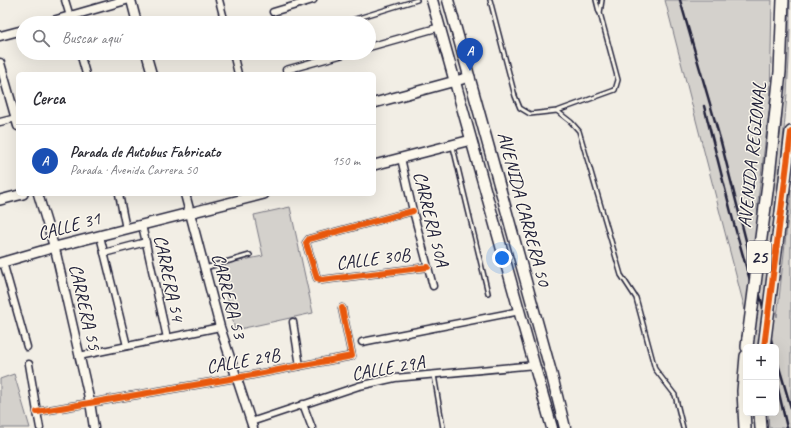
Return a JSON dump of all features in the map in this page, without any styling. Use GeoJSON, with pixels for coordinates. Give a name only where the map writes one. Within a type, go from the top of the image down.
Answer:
{"type":"FeatureCollection","features":[{"type":"Feature","properties":{"kind":"highway","name":"AVENIDA REGIONAL"},"geometry":{"type":"LineString","coordinates":[[747,342],[769,176],[780,72],[783,0]]}},
{"type":"Feature","properties":{"kind":"highway","name":"AVENIDA REGIONAL"},"geometry":{"type":"LineString","coordinates":[[764,344],[791,132]]}},
{"type":"Feature","properties":{"kind":"highway"},"geometry":{"type":"LineString","coordinates":[[744,380],[745,428]]}},
{"type":"Feature","properties":{"kind":"highway"},"geometry":{"type":"LineString","coordinates":[[760,416],[761,428]]}},
{"type":"Feature","properties":{"kind":"main road","name":"AVENIDA CARRERA 50"},"geometry":{"type":"LineString","coordinates":[[432,0],[552,428]]}},
{"type":"Feature","properties":{"kind":"main road","name":"AVENIDA CARRERA 50"},"geometry":{"type":"LineString","coordinates":[[448,0],[551,372],[565,428]]}},
{"type":"Feature","properties":{"kind":"main road"},"geometry":{"type":"LineString","coordinates":[[376,102],[470,77]]}},
{"type":"Feature","properties":{"kind":"main road"},"geometry":{"type":"LineString","coordinates":[[376,164],[472,140]]}},
{"type":"Feature","properties":{"kind":"main road"},"geometry":{"type":"LineString","coordinates":[[0,200],[16,196]]}},
{"type":"Feature","properties":{"kind":"main road","name":"CALLE 31"},"geometry":{"type":"LineString","coordinates":[[2,262],[54,247],[256,196]]}},
{"type":"Feature","properties":{"kind":"street"},"geometry":{"type":"LineString","coordinates":[[65,0],[70,16]]}},
{"type":"Feature","properties":{"kind":"street"},"geometry":{"type":"LineString","coordinates":[[82,16],[126,0]]}},
{"type":"Feature","properties":{"kind":"street"},"geometry":{"type":"LineString","coordinates":[[131,0],[135,16]]}},
{"type":"Feature","properties":{"kind":"street"},"geometry":{"type":"LineString","coordinates":[[219,0],[223,16]]}},
{"type":"Feature","properties":{"kind":"street"},"geometry":{"type":"LineString","coordinates":[[273,12],[313,0]]}},
{"type":"Feature","properties":{"kind":"street"},"geometry":{"type":"LineString","coordinates":[[376,45],[440,27]]}},
{"type":"Feature","properties":{"kind":"street"},"geometry":{"type":"LineString","coordinates":[[0,36],[16,32]]}},
{"type":"Feature","properties":{"kind":"street"},"geometry":{"type":"LineString","coordinates":[[82,60],[85,72]]}},
{"type":"Feature","properties":{"kind":"street"},"geometry":{"type":"LineString","coordinates":[[148,60],[151,72]]}},
{"type":"Feature","properties":{"kind":"street"},"geometry":{"type":"LineString","coordinates":[[235,60],[238,72]]}},
{"type":"Feature","properties":{"kind":"street"},"geometry":{"type":"LineString","coordinates":[[286,70],[322,60]]}},
{"type":"Feature","properties":{"kind":"street"},"geometry":{"type":"LineString","coordinates":[[0,63],[4,88],[16,119]]}},
{"type":"Feature","properties":{"kind":"street"},"geometry":{"type":"LineString","coordinates":[[0,122],[16,122]]}},
{"type":"Feature","properties":{"kind":"street","name":"CARRERA 50A"},"geometry":{"type":"LineString","coordinates":[[401,158],[413,211],[433,286]]}},
{"type":"Feature","properties":{"kind":"street","name":"CARRERA 55"},"geometry":{"type":"LineString","coordinates":[[39,196],[54,247],[80,356],[94,428]]}},
{"type":"Feature","properties":{"kind":"street","name":"CARRERA 54"},"geometry":{"type":"LineString","coordinates":[[119,196],[126,229]]}},
{"type":"Feature","properties":{"kind":"street","name":"CARRERA 53"},"geometry":{"type":"LineString","coordinates":[[186,196],[220,327],[252,425]]}},
{"type":"Feature","properties":{"kind":"street","name":"CALLE 30B"},"geometry":{"type":"LineString","coordinates":[[413,211],[309,239],[306,244],[317,278],[322,280],[428,267]]}},
{"type":"Feature","properties":{"kind":"street","name":"CARRERA 54"},"geometry":{"type":"LineString","coordinates":[[142,225],[167,338]]}},
{"type":"Feature","properties":{"kind":"street"},"geometry":{"type":"LineString","coordinates":[[100,236],[127,346]]}},
{"type":"Feature","properties":{"kind":"street","name":"CALLE 31"},"geometry":{"type":"LineString","coordinates":[[104,253],[146,242]]}},
{"type":"Feature","properties":{"kind":"street"},"geometry":{"type":"LineString","coordinates":[[2,262],[27,347]]}},
{"type":"Feature","properties":{"kind":"street"},"geometry":{"type":"LineString","coordinates":[[0,282],[8,280]]}},
{"type":"Feature","properties":{"kind":"street","name":"CALLE 29B"},"geometry":{"type":"LineString","coordinates":[[37,412],[236,378],[352,356],[342,308]]}},
{"type":"Feature","properties":{"kind":"street"},"geometry":{"type":"LineString","coordinates":[[362,342],[520,311]]}},
{"type":"Feature","properties":{"kind":"street"},"geometry":{"type":"LineString","coordinates":[[293,322],[300,366]]}},
{"type":"Feature","properties":{"kind":"street"},"geometry":{"type":"LineString","coordinates":[[80,356],[220,327]]}},
{"type":"Feature","properties":{"kind":"street"},"geometry":{"type":"LineString","coordinates":[[29,364],[40,428]]}},
{"type":"Feature","properties":{"kind":"street","name":"CALLE 29A"},"geometry":{"type":"LineString","coordinates":[[252,425],[303,404],[359,386],[396,378],[535,366]]}},
{"type":"Feature","properties":{"kind":"street"},"geometry":{"type":"LineString","coordinates":[[303,404],[312,428]]}},
{"type":"Feature","properties":{"kind":"lane"},"geometry":{"type":"LineString","coordinates":[[365,16],[417,0]]}},
{"type":"Feature","properties":{"kind":"lane"},"geometry":{"type":"LineString","coordinates":[[490,0],[515,96],[520,108],[530,114],[557,111],[615,90],[618,80],[596,0]]}},
{"type":"Feature","properties":{"kind":"lane"},"geometry":{"type":"LineString","coordinates":[[600,13],[602,0]]}},
{"type":"Feature","properties":{"kind":"lane"},"geometry":{"type":"LineString","coordinates":[[557,111],[571,122],[579,131],[622,275],[636,298],[655,369],[675,395],[683,428]]}},
{"type":"Feature","properties":{"kind":"lane"},"geometry":{"type":"LineString","coordinates":[[453,145],[488,293]]}},
{"type":"Feature","properties":{"kind":"lane"},"geometry":{"type":"LineString","coordinates":[[205,268],[250,256]]}},
{"type":"Feature","properties":{"kind":"lane"},"geometry":{"type":"LineString","coordinates":[[434,375],[443,428]]}},
{"type":"Feature","properties":{"kind":"shaded area"},"geometry":{"type":"Polygon","coordinates":[[[665,0],[772,0],[770,103],[757,208],[777,317],[791,189],[791,428],[769,428],[768,416],[779,416],[779,344],[752,344],[744,306],[665,0]]]}},
{"type":"Feature","properties":{"kind":"shaded area"},"geometry":{"type":"Polygon","coordinates":[[[787,0],[790,0],[790,31],[787,93],[770,248],[765,247],[781,128],[785,69],[787,0]]]}},
{"type":"Feature","properties":{"kind":"shaded area"},"geometry":{"type":"Polygon","coordinates":[[[290,207],[313,313],[235,330],[220,265],[263,256],[254,215],[290,207]]]}},
{"type":"Feature","properties":{"kind":"shaded area"},"geometry":{"type":"Polygon","coordinates":[[[14,374],[30,428],[0,428],[0,379],[14,374]]]}},
{"type":"Feature","properties":{"kind":"railway"},"geometry":{"type":"LineString","coordinates":[[680,0],[721,142],[772,344]]}},
{"type":"Feature","properties":{"kind":"railway"},"geometry":{"type":"LineString","coordinates":[[704,106],[734,224],[755,298]]}},
{"type":"Feature","properties":{"kind":"railway"},"geometry":{"type":"LineString","coordinates":[[779,367],[791,408]]}},
{"type":"Feature","properties":{"kind":"railway"},"geometry":{"type":"LineString","coordinates":[[779,393],[787,428]]}},
{"type":"Feature","properties":{"kind":"cycle path"},"geometry":{"type":"LineString","coordinates":[[764,344],[791,132]]}},
{"type":"Feature","properties":{"kind":"cycle path"},"geometry":{"type":"LineString","coordinates":[[413,211],[309,239],[306,243],[317,278],[322,280],[428,267]]}},
{"type":"Feature","properties":{"kind":"cycle path"},"geometry":{"type":"LineString","coordinates":[[37,412],[247,376],[352,356],[342,308]]}},
{"type":"Feature","properties":{"kind":"place","name":"Parada de Autobus Fabricato"},"geometry":{"type":"Point","coordinates":[470,71]}}]}
